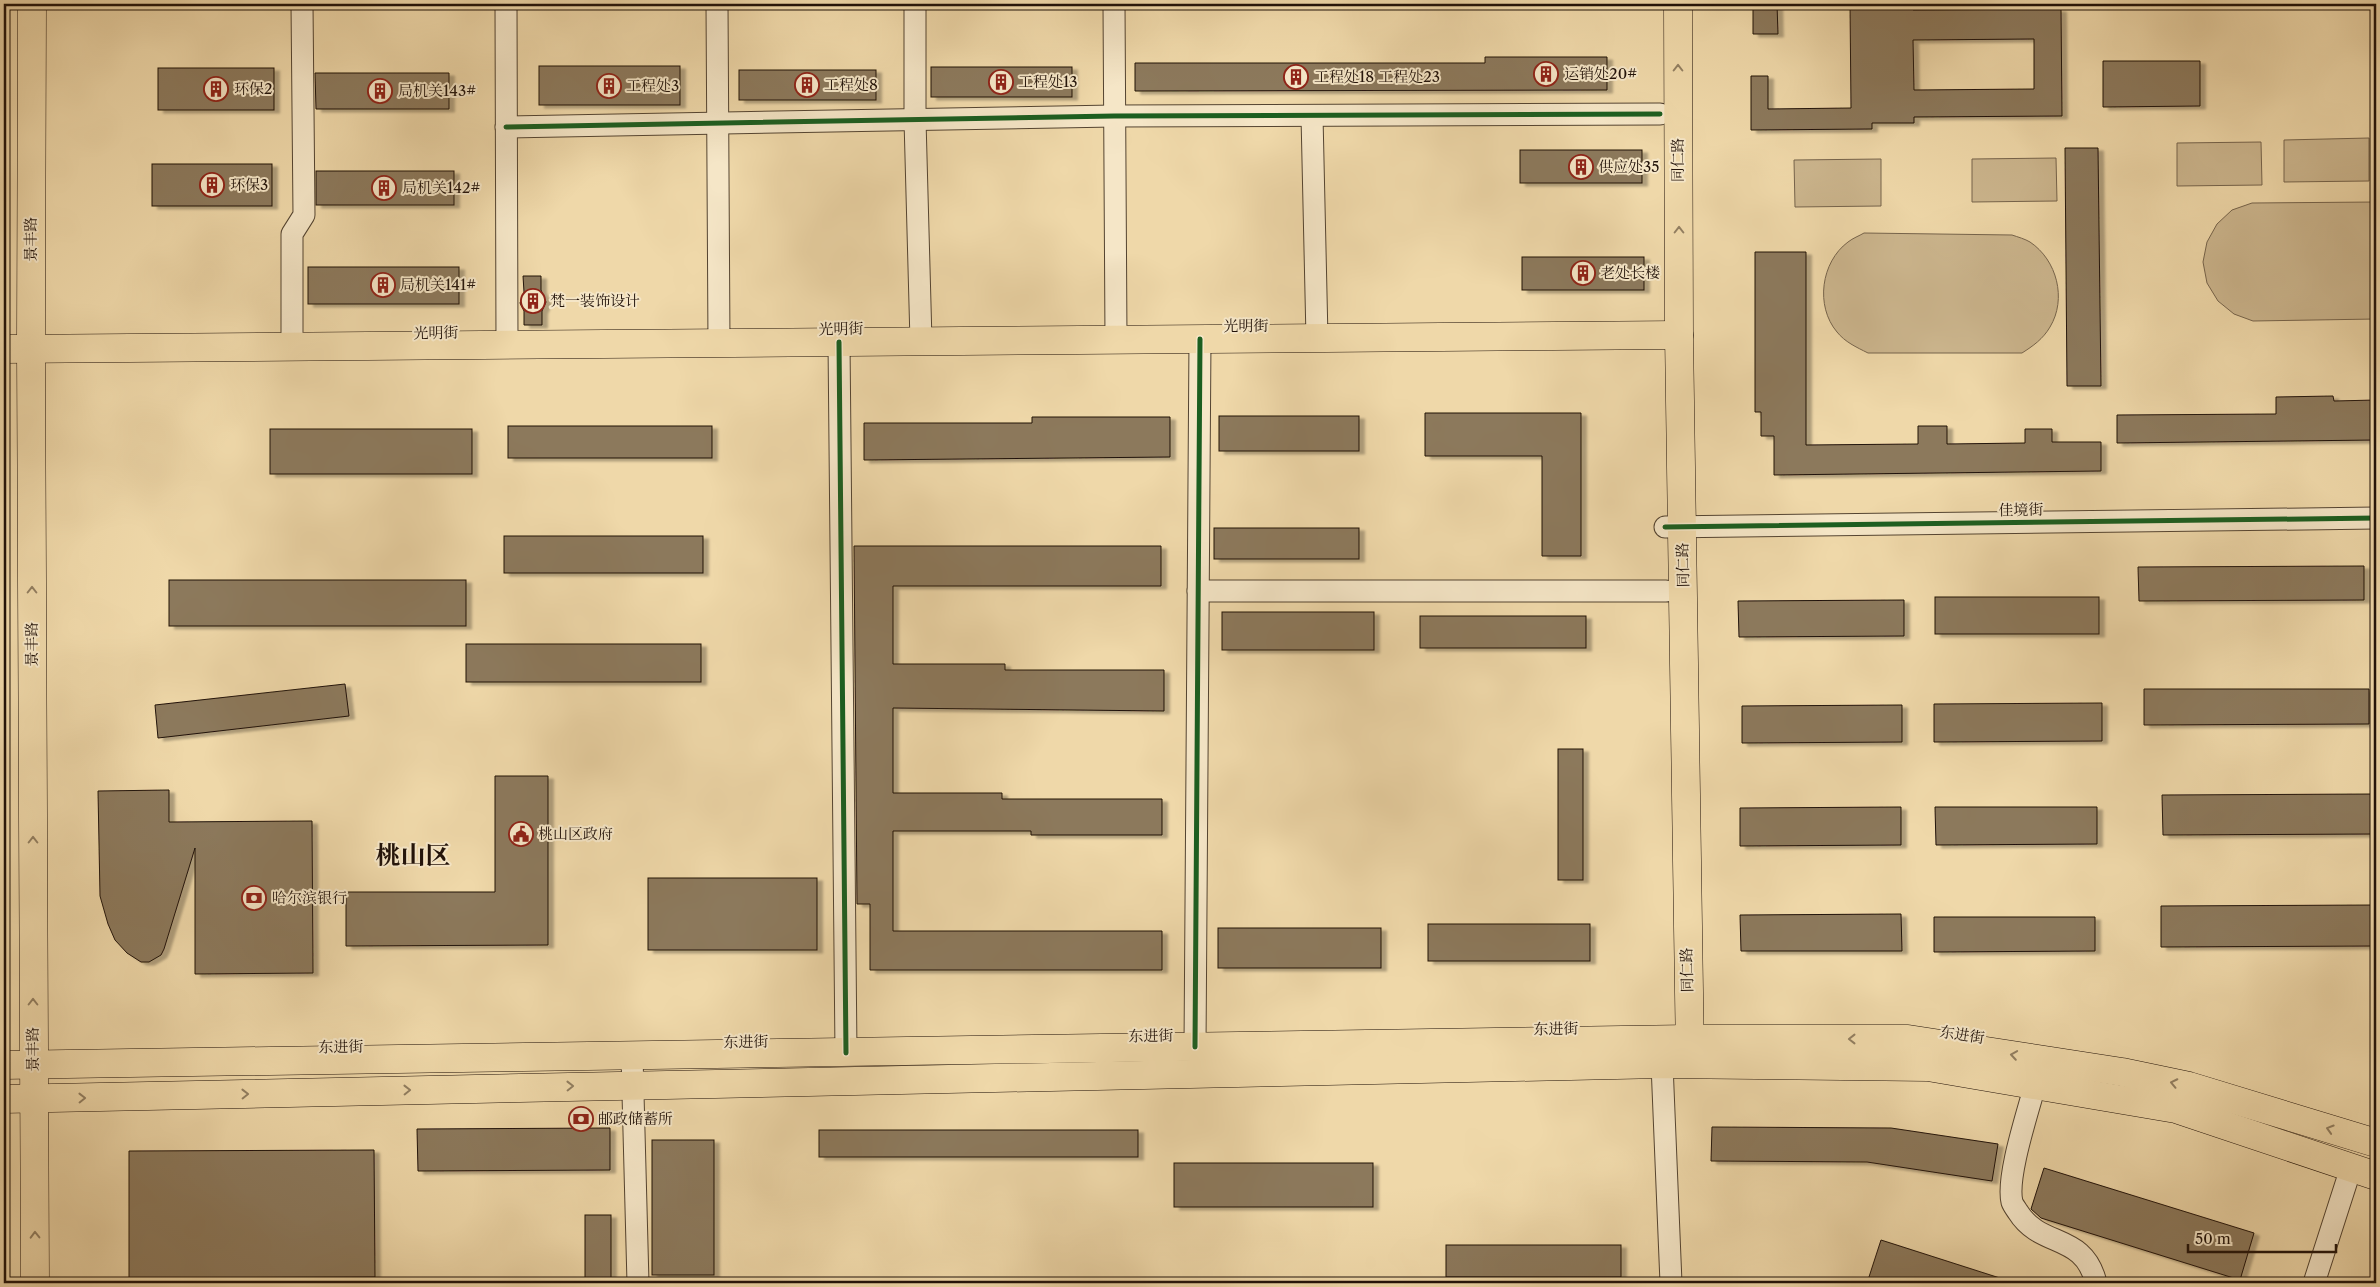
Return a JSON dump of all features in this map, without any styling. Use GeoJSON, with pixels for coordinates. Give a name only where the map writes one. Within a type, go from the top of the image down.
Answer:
{"type":"FeatureCollection","features":[{"type":"Feature","properties":{"kind":"main road","name":"景丰路"},"geometry":{"type":"LineString","coordinates":[[32,4],[30,348],[36,1283]]}},
{"type":"Feature","properties":{"kind":"main road","name":"同仁路"},"geometry":{"type":"LineString","coordinates":[[1658,4],[1660,114],[1671,334],[1677,1055]]}},
{"type":"Feature","properties":{"kind":"main road","name":"同仁路"},"geometry":{"type":"LineString","coordinates":[[1671,334],[1678,4]]}},
{"type":"Feature","properties":{"kind":"main road","name":"光明街"},"geometry":{"type":"LineString","coordinates":[[4,350],[30,348],[1671,334]]}},
{"type":"Feature","properties":{"kind":"main road","name":"同仁路"},"geometry":{"type":"LineString","coordinates":[[1674,527],[1666,591],[1677,1055]]}},
{"type":"Feature","properties":{"kind":"main road","name":"东进街"},"geometry":{"type":"LineString","coordinates":[[4,1099],[632,1085],[1677,1055],[1908,1040],[2122,1072],[2189,1086],[2376,1143]]}},
{"type":"Feature","properties":{"kind":"main road","name":"东进街"},"geometry":{"type":"LineString","coordinates":[[4,1065],[1195,1047],[1677,1055],[1928,1067],[2176,1109],[2364,1172]]}},
{"type":"Feature","properties":{"kind":"street"},"geometry":{"type":"LineString","coordinates":[[292,347],[292,234],[304,215],[302,4]]}},
{"type":"Feature","properties":{"kind":"street"},"geometry":{"type":"LineString","coordinates":[[506,4],[507,345]]}},
{"type":"Feature","properties":{"kind":"street"},"geometry":{"type":"LineString","coordinates":[[717,4],[718,343]]}},
{"type":"Feature","properties":{"kind":"street"},"geometry":{"type":"LineString","coordinates":[[915,4],[915,120],[921,341]]}},
{"type":"Feature","properties":{"kind":"street"},"geometry":{"type":"LineString","coordinates":[[1114,4],[1116,339]]}},
{"type":"Feature","properties":{"kind":"street"},"geometry":{"type":"LineString","coordinates":[[506,127],[1114,116],[1660,114]]}},
{"type":"Feature","properties":{"kind":"street"},"geometry":{"type":"LineString","coordinates":[[1312,116],[1317,338]]}},
{"type":"Feature","properties":{"kind":"street"},"geometry":{"type":"LineString","coordinates":[[1195,1047],[1200,338]]}},
{"type":"Feature","properties":{"kind":"street"},"geometry":{"type":"LineString","coordinates":[[839,342],[846,1053]]}},
{"type":"Feature","properties":{"kind":"street","name":"佳境街"},"geometry":{"type":"LineString","coordinates":[[1674,527],[2376,518]]}},
{"type":"Feature","properties":{"kind":"street"},"geometry":{"type":"LineString","coordinates":[[1198,591],[1666,591]]}},
{"type":"Feature","properties":{"kind":"street"},"geometry":{"type":"LineString","coordinates":[[1671,1283],[1677,1055]]}},
{"type":"Feature","properties":{"kind":"street"},"geometry":{"type":"LineString","coordinates":[[632,1056],[638,1283]]}},
{"type":"Feature","properties":{"kind":"street"},"geometry":{"type":"LineString","coordinates":[[2035,1085],[2012,1178],[2012,1202],[2025,1222],[2039,1233],[2074,1247],[2088,1260],[2096,1283]]}},
{"type":"Feature","properties":{"kind":"street"},"geometry":{"type":"LineString","coordinates":[[2314,1283],[2364,1172]]}},
{"type":"Feature","properties":{"kind":"shaded area"},"geometry":{"type":"Polygon","coordinates":[[[2369,138],[2369,181],[2284,182],[2284,140],[2369,138]]]}},
{"type":"Feature","properties":{"kind":"shaded area"},"geometry":{"type":"Polygon","coordinates":[[[2261,142],[2262,185],[2177,186],[2177,143],[2261,142]]]}},
{"type":"Feature","properties":{"kind":"shaded area"},"geometry":{"type":"Polygon","coordinates":[[[2056,158],[2057,201],[1972,202],[1972,159],[2056,158]]]}},
{"type":"Feature","properties":{"kind":"shaded area"},"geometry":{"type":"Polygon","coordinates":[[[1881,159],[1881,206],[1795,207],[1794,160],[1881,159]]]}},
{"type":"Feature","properties":{"kind":"shaded area"},"geometry":{"type":"Polygon","coordinates":[[[2376,202],[2376,319],[2253,321],[2234,314],[2218,301],[2207,283],[2203,262],[2207,242],[2217,224],[2232,210],[2252,203],[2376,202]]]}},
{"type":"Feature","properties":{"kind":"shaded area"},"geometry":{"type":"Polygon","coordinates":[[[1864,233],[2012,235],[2028,241],[2039,250],[2053,269],[2058,293],[2058,304],[2050,327],[2038,342],[2022,353],[1868,353],[1864,351],[1840,336],[1830,321],[1826,310],[1824,285],[1827,272],[1839,251],[1852,239],[1864,233]]]}},
{"type":"Feature","properties":{"kind":"building"},"geometry":{"type":"Polygon","coordinates":[[[1753,4],[1777,4],[1778,34],[1753,34],[1753,4]]]}},
{"type":"Feature","properties":{"kind":"building"},"geometry":{"type":"Polygon","coordinates":[[[1850,4],[1913,4],[1913,10],[2061,9],[2062,116],[1914,117],[1914,123],[1872,123],[1872,129],[1751,130],[1751,76],[1768,76],[1768,109],[1851,108],[1850,4]],[[2034,39],[1913,40],[1914,90],[2034,89],[2034,39]]]}},
{"type":"Feature","properties":{"kind":"building","name":"工程处18 工程处23"},"geometry":{"type":"Polygon","coordinates":[[[1485,57],[1607,57],[1607,90],[1135,91],[1135,63],[1485,63],[1485,57]]]}},
{"type":"Feature","properties":{"kind":"building"},"geometry":{"type":"Polygon","coordinates":[[[2103,61],[2200,61],[2200,106],[2103,107],[2103,61]]]}},
{"type":"Feature","properties":{"kind":"building","name":"工程处3"},"geometry":{"type":"Polygon","coordinates":[[[539,66],[680,66],[680,105],[539,105],[539,66]]]}},
{"type":"Feature","properties":{"kind":"building","name":"工程处13"},"geometry":{"type":"Polygon","coordinates":[[[931,67],[1072,67],[1072,97],[931,97],[931,67]]]}},
{"type":"Feature","properties":{"kind":"building","name":"环保2"},"geometry":{"type":"Polygon","coordinates":[[[158,68],[274,68],[274,110],[158,110],[158,68]]]}},
{"type":"Feature","properties":{"kind":"building","name":"工程处8"},"geometry":{"type":"Polygon","coordinates":[[[739,70],[876,70],[876,100],[739,100],[739,70]]]}},
{"type":"Feature","properties":{"kind":"building","name":"局机关143#"},"geometry":{"type":"Polygon","coordinates":[[[315,73],[449,73],[449,109],[316,109],[315,73]]]}},
{"type":"Feature","properties":{"kind":"building"},"geometry":{"type":"Polygon","coordinates":[[[2065,148],[2098,148],[2101,386],[2067,386],[2065,148]]]}},
{"type":"Feature","properties":{"kind":"building","name":"供应处35"},"geometry":{"type":"Polygon","coordinates":[[[1520,150],[1642,150],[1642,183],[1520,183],[1520,150]]]}},
{"type":"Feature","properties":{"kind":"building","name":"环保3"},"geometry":{"type":"Polygon","coordinates":[[[152,164],[272,164],[272,206],[152,206],[152,164]]]}},
{"type":"Feature","properties":{"kind":"building","name":"局机关142#"},"geometry":{"type":"Polygon","coordinates":[[[316,171],[454,171],[454,205],[316,205],[316,171]]]}},
{"type":"Feature","properties":{"kind":"building"},"geometry":{"type":"Polygon","coordinates":[[[1755,252],[1806,252],[1806,445],[1918,444],[1918,426],[1947,426],[1947,444],[2025,443],[2025,429],[2052,429],[2052,442],[2101,442],[2101,471],[1774,475],[1774,436],[1761,436],[1761,412],[1755,412],[1755,252]]]}},
{"type":"Feature","properties":{"kind":"building","name":"老处长楼"},"geometry":{"type":"Polygon","coordinates":[[[1522,257],[1644,257],[1644,290],[1522,290],[1522,257]]]}},
{"type":"Feature","properties":{"kind":"building","name":"局机关141#"},"geometry":{"type":"Polygon","coordinates":[[[308,267],[459,267],[459,304],[308,304],[308,267]]]}},
{"type":"Feature","properties":{"kind":"building","name":"梵一装饰设计"},"geometry":{"type":"Polygon","coordinates":[[[523,276],[541,276],[541,290],[546,302],[542,311],[542,325],[524,325],[524,311],[520,303],[524,292],[523,276]]]}},
{"type":"Feature","properties":{"kind":"building"},"geometry":{"type":"Polygon","coordinates":[[[2333,396],[2334,401],[2376,400],[2376,440],[2117,443],[2117,415],[2276,414],[2276,397],[2333,396]]]}},
{"type":"Feature","properties":{"kind":"building"},"geometry":{"type":"Polygon","coordinates":[[[1425,413],[1581,413],[1581,556],[1542,556],[1542,456],[1425,456],[1425,413]]]}},
{"type":"Feature","properties":{"kind":"building"},"geometry":{"type":"Polygon","coordinates":[[[1219,416],[1359,416],[1359,451],[1219,451],[1219,416]]]}},
{"type":"Feature","properties":{"kind":"building"},"geometry":{"type":"Polygon","coordinates":[[[1032,417],[1170,417],[1170,457],[864,460],[864,423],[1032,423],[1032,417]]]}},
{"type":"Feature","properties":{"kind":"building"},"geometry":{"type":"Polygon","coordinates":[[[508,426],[712,426],[712,458],[508,458],[508,426]]]}},
{"type":"Feature","properties":{"kind":"building"},"geometry":{"type":"Polygon","coordinates":[[[270,429],[472,429],[472,474],[270,474],[270,429]]]}},
{"type":"Feature","properties":{"kind":"building"},"geometry":{"type":"Polygon","coordinates":[[[1214,528],[1359,528],[1359,559],[1214,559],[1214,528]]]}},
{"type":"Feature","properties":{"kind":"building"},"geometry":{"type":"Polygon","coordinates":[[[504,536],[703,536],[703,573],[504,573],[504,536]]]}},
{"type":"Feature","properties":{"kind":"building"},"geometry":{"type":"Polygon","coordinates":[[[854,546],[1161,546],[1161,586],[893,586],[893,664],[1005,664],[1005,670],[1164,670],[1164,711],[893,708],[893,793],[1002,793],[1002,799],[1162,799],[1162,835],[1031,835],[1031,831],[893,831],[893,931],[1162,931],[1162,970],[870,970],[870,904],[857,904],[854,546]]]}},
{"type":"Feature","properties":{"kind":"building"},"geometry":{"type":"Polygon","coordinates":[[[2364,566],[2364,600],[2139,601],[2138,567],[2364,566]]]}},
{"type":"Feature","properties":{"kind":"building"},"geometry":{"type":"Polygon","coordinates":[[[169,580],[466,580],[466,626],[169,626],[169,580]]]}},
{"type":"Feature","properties":{"kind":"building"},"geometry":{"type":"Polygon","coordinates":[[[1935,597],[2099,597],[2099,634],[1935,634],[1935,597]]]}},
{"type":"Feature","properties":{"kind":"building"},"geometry":{"type":"Polygon","coordinates":[[[1904,600],[1904,636],[1739,637],[1738,601],[1904,600]]]}},
{"type":"Feature","properties":{"kind":"building"},"geometry":{"type":"Polygon","coordinates":[[[1222,612],[1374,612],[1374,650],[1222,650],[1222,612]]]}},
{"type":"Feature","properties":{"kind":"building"},"geometry":{"type":"Polygon","coordinates":[[[1420,616],[1586,616],[1586,648],[1420,648],[1420,616]]]}},
{"type":"Feature","properties":{"kind":"building"},"geometry":{"type":"Polygon","coordinates":[[[466,644],[701,644],[701,682],[466,682],[466,644]]]}},
{"type":"Feature","properties":{"kind":"building"},"geometry":{"type":"Polygon","coordinates":[[[345,684],[349,716],[158,738],[155,705],[345,684]]]}},
{"type":"Feature","properties":{"kind":"building"},"geometry":{"type":"Polygon","coordinates":[[[2144,689],[2369,689],[2369,724],[2144,725],[2144,689]]]}},
{"type":"Feature","properties":{"kind":"building"},"geometry":{"type":"Polygon","coordinates":[[[2102,703],[2102,741],[1934,742],[1934,704],[2102,703]]]}},
{"type":"Feature","properties":{"kind":"building"},"geometry":{"type":"Polygon","coordinates":[[[1902,705],[1902,742],[1742,743],[1742,706],[1902,705]]]}},
{"type":"Feature","properties":{"kind":"building"},"geometry":{"type":"Polygon","coordinates":[[[1558,749],[1583,749],[1583,880],[1558,880],[1558,749]]]}},
{"type":"Feature","properties":{"kind":"building","name":"桃山区政府"},"geometry":{"type":"Polygon","coordinates":[[[495,776],[548,776],[548,945],[346,946],[346,892],[495,892],[495,776]]]}},
{"type":"Feature","properties":{"kind":"building"},"geometry":{"type":"Polygon","coordinates":[[[169,790],[169,822],[312,821],[313,973],[195,974],[195,848],[161,955],[149,962],[141,962],[127,953],[115,940],[100,896],[98,791],[169,790]]]}},
{"type":"Feature","properties":{"kind":"building"},"geometry":{"type":"Polygon","coordinates":[[[2376,794],[2376,834],[2163,835],[2162,795],[2376,794]]]}},
{"type":"Feature","properties":{"kind":"building"},"geometry":{"type":"Polygon","coordinates":[[[1901,807],[1901,845],[1740,846],[1740,808],[1901,807]]]}},
{"type":"Feature","properties":{"kind":"building"},"geometry":{"type":"Polygon","coordinates":[[[1935,807],[2097,807],[2097,844],[1936,845],[1935,807]]]}},
{"type":"Feature","properties":{"kind":"building"},"geometry":{"type":"Polygon","coordinates":[[[648,878],[817,878],[817,950],[648,950],[648,878]]]}},
{"type":"Feature","properties":{"kind":"building"},"geometry":{"type":"Polygon","coordinates":[[[2376,905],[2376,946],[2161,947],[2161,906],[2376,905]]]}},
{"type":"Feature","properties":{"kind":"building"},"geometry":{"type":"Polygon","coordinates":[[[1901,914],[1902,951],[1741,951],[1740,915],[1901,914]]]}},
{"type":"Feature","properties":{"kind":"building"},"geometry":{"type":"Polygon","coordinates":[[[1934,917],[2095,917],[2095,951],[1934,952],[1934,917]]]}},
{"type":"Feature","properties":{"kind":"building"},"geometry":{"type":"Polygon","coordinates":[[[1428,924],[1590,924],[1590,961],[1428,961],[1428,924]]]}},
{"type":"Feature","properties":{"kind":"building"},"geometry":{"type":"Polygon","coordinates":[[[1218,928],[1381,928],[1381,968],[1218,968],[1218,928]]]}},
{"type":"Feature","properties":{"kind":"building"},"geometry":{"type":"Polygon","coordinates":[[[1712,1127],[1891,1128],[1998,1144],[1992,1181],[1867,1162],[1711,1161],[1712,1127]]]}},
{"type":"Feature","properties":{"kind":"building"},"geometry":{"type":"Polygon","coordinates":[[[610,1128],[610,1170],[418,1171],[417,1129],[610,1128]]]}},
{"type":"Feature","properties":{"kind":"building"},"geometry":{"type":"Polygon","coordinates":[[[819,1130],[1138,1130],[1138,1157],[819,1157],[819,1130]]]}},
{"type":"Feature","properties":{"kind":"building"},"geometry":{"type":"Polygon","coordinates":[[[652,1140],[714,1140],[714,1275],[652,1275],[652,1140]]]}},
{"type":"Feature","properties":{"kind":"building"},"geometry":{"type":"Polygon","coordinates":[[[374,1150],[375,1277],[129,1278],[129,1151],[374,1150]]]}},
{"type":"Feature","properties":{"kind":"building"},"geometry":{"type":"Polygon","coordinates":[[[1174,1163],[1373,1163],[1373,1207],[1174,1207],[1174,1163]]]}},
{"type":"Feature","properties":{"kind":"building"},"geometry":{"type":"Polygon","coordinates":[[[2044,1168],[2254,1233],[2240,1280],[2041,1218],[2031,1209],[2044,1168]]]}},
{"type":"Feature","properties":{"kind":"building"},"geometry":{"type":"Polygon","coordinates":[[[585,1215],[611,1215],[611,1283],[585,1283],[585,1215]]]}},
{"type":"Feature","properties":{"kind":"building"},"geometry":{"type":"Polygon","coordinates":[[[1881,1240],[2006,1280],[2006,1283],[1877,1283],[1868,1280],[1881,1240]]]}},
{"type":"Feature","properties":{"kind":"building"},"geometry":{"type":"Polygon","coordinates":[[[1446,1245],[1621,1245],[1621,1277],[1446,1277],[1446,1245]]]}},
{"type":"Feature","properties":{"kind":"cycle path"},"geometry":{"type":"LineString","coordinates":[[506,127],[1114,116],[1660,114]]}},
{"type":"Feature","properties":{"kind":"cycle path"},"geometry":{"type":"LineString","coordinates":[[1195,1047],[1200,339]]}},
{"type":"Feature","properties":{"kind":"cycle path"},"geometry":{"type":"LineString","coordinates":[[839,342],[846,1053]]}},
{"type":"Feature","properties":{"kind":"cycle path"},"geometry":{"type":"LineString","coordinates":[[1665,527],[2376,518]]}},
{"type":"Feature","properties":{"kind":"place","name":"运销处20#"},"geometry":{"type":"Point","coordinates":[1546,74]}},
{"type":"Feature","properties":{"kind":"place","name":"工程处18 工程处23"},"geometry":{"type":"Point","coordinates":[1296,77]}},
{"type":"Feature","properties":{"kind":"place","name":"工程处13"},"geometry":{"type":"Point","coordinates":[1001,82]}},
{"type":"Feature","properties":{"kind":"place","name":"工程处8"},"geometry":{"type":"Point","coordinates":[807,85]}},
{"type":"Feature","properties":{"kind":"place","name":"工程处3"},"geometry":{"type":"Point","coordinates":[609,86]}},
{"type":"Feature","properties":{"kind":"place","name":"环保2"},"geometry":{"type":"Point","coordinates":[216,89]}},
{"type":"Feature","properties":{"kind":"place","name":"局机关143#"},"geometry":{"type":"Point","coordinates":[380,91]}},
{"type":"Feature","properties":{"kind":"place","name":"供应处35"},"geometry":{"type":"Point","coordinates":[1581,167]}},
{"type":"Feature","properties":{"kind":"place","name":"环保3"},"geometry":{"type":"Point","coordinates":[212,185]}},
{"type":"Feature","properties":{"kind":"place","name":"局机关142#"},"geometry":{"type":"Point","coordinates":[384,188]}},
{"type":"Feature","properties":{"kind":"place","name":"老处长楼"},"geometry":{"type":"Point","coordinates":[1583,273]}},
{"type":"Feature","properties":{"kind":"place","name":"局机关141#"},"geometry":{"type":"Point","coordinates":[383,285]}},
{"type":"Feature","properties":{"kind":"place","name":"梵一装饰设计"},"geometry":{"type":"Point","coordinates":[533,301]}},
{"type":"Feature","properties":{"kind":"place","name":"桃山区政府"},"geometry":{"type":"Point","coordinates":[521,834]}},
{"type":"Feature","properties":{"kind":"place","name":"哈尔滨银行"},"geometry":{"type":"Point","coordinates":[254,898]}},
{"type":"Feature","properties":{"kind":"place","name":"邮政储蓄所"},"geometry":{"type":"Point","coordinates":[581,1119]}},
{"type":"Feature","properties":{"kind":"district","name":"桃山区"},"geometry":{"type":"Point","coordinates":[413,855]}}]}
